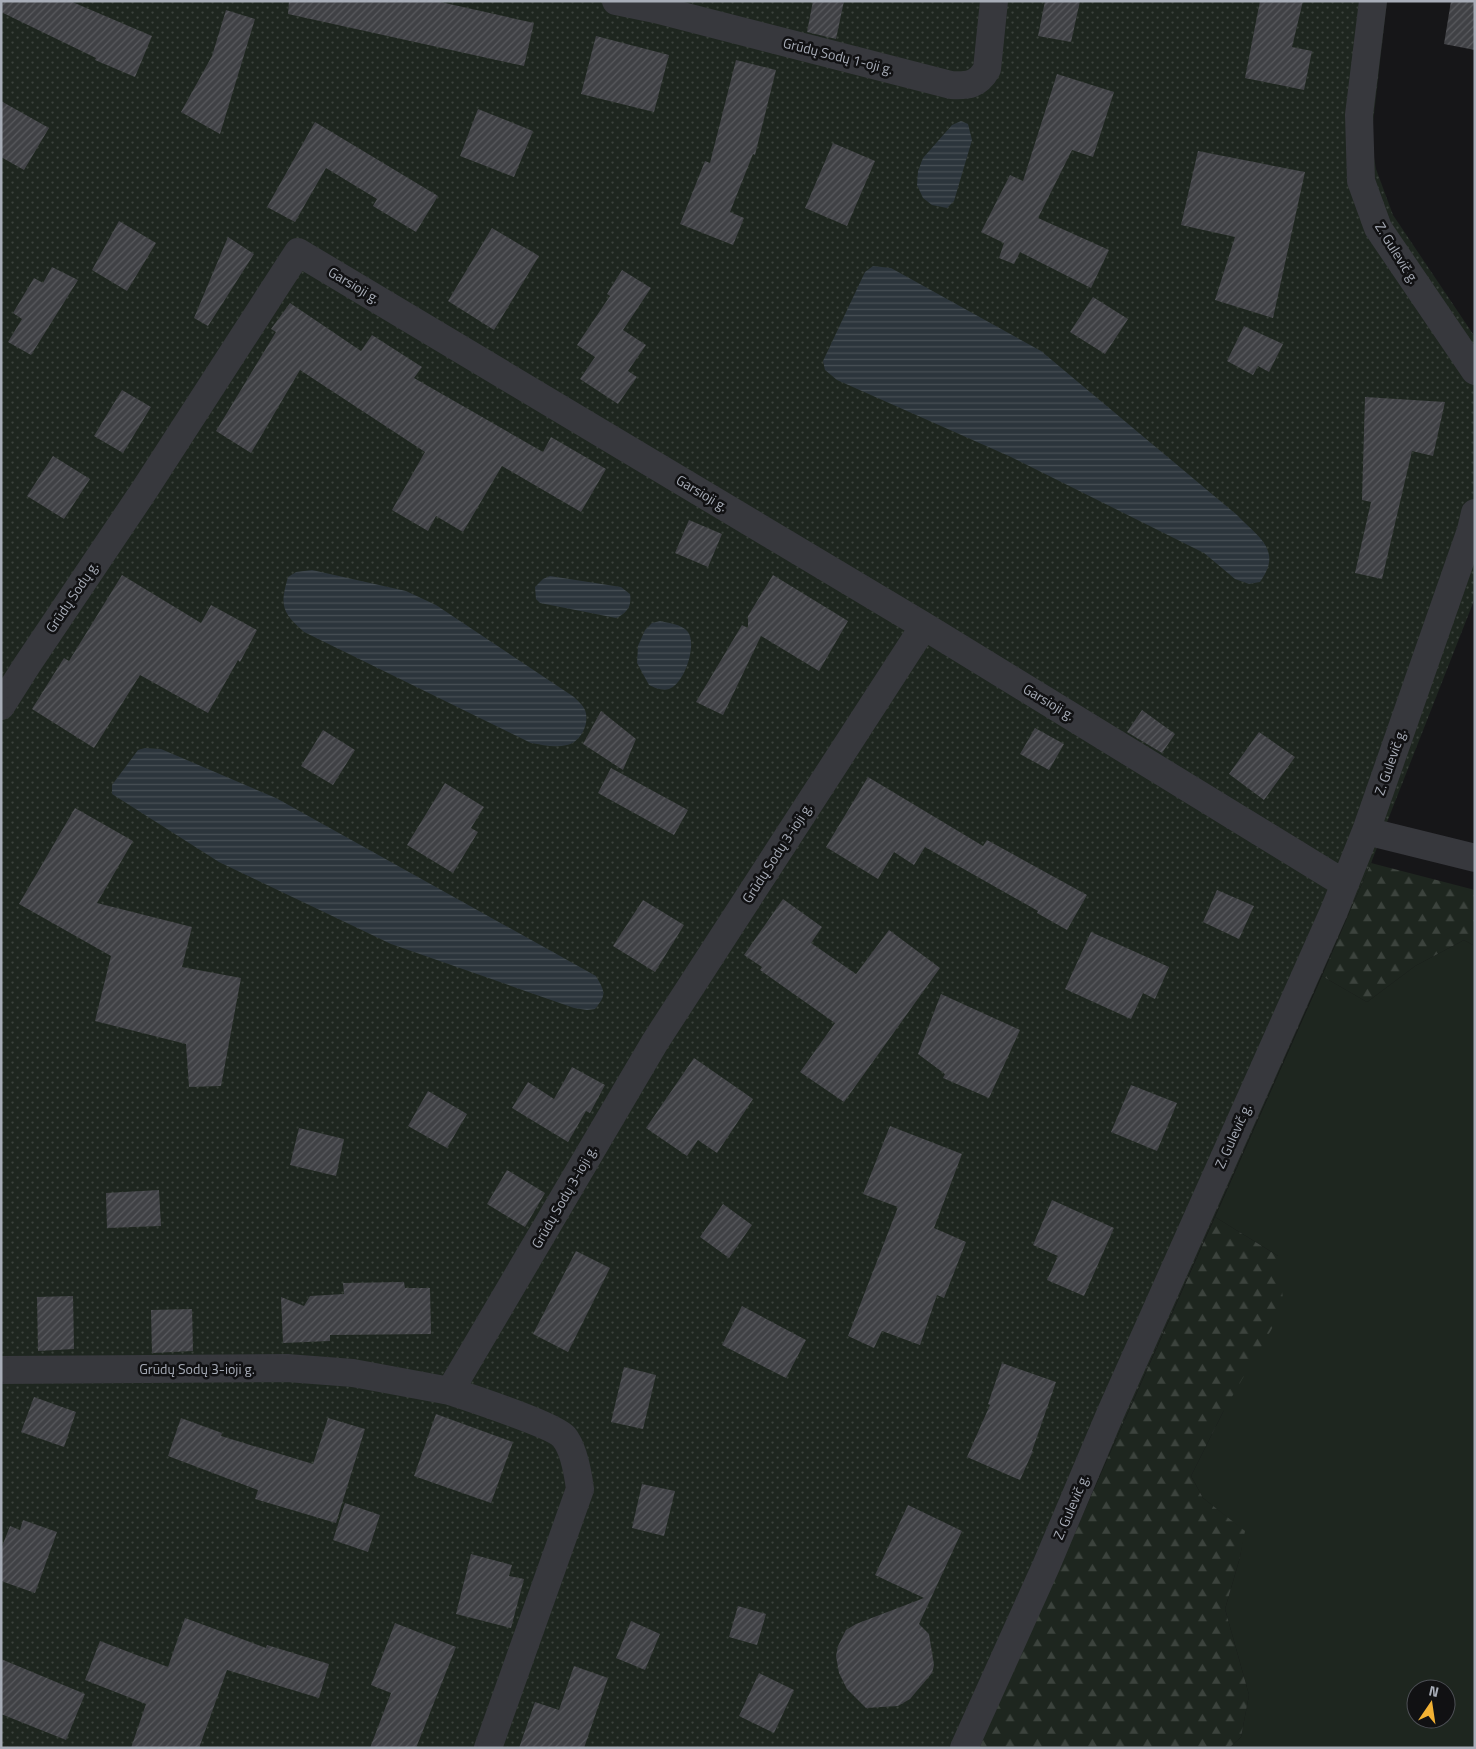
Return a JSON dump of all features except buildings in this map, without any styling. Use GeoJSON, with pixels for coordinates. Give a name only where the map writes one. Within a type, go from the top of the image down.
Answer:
{"type":"FeatureCollection","features":[{"type":"Feature","properties":{"kind":"street","name":"Grūdų Sodų 1-oji g."},"geometry":{"type":"LineString","coordinates":[[616,1],[951,85],[965,86],[975,84],[988,69],[994,1]]}},
{"type":"Feature","properties":{"kind":"street","name":"Z. Gulevič g."},"geometry":{"type":"LineString","coordinates":[[1373,1],[1359,115],[1361,181],[1378,228],[1475,371]]}},
{"type":"Feature","properties":{"kind":"street","name":"Garsioji g."},"geometry":{"type":"LineString","coordinates":[[145,489],[298,252],[924,626],[1345,884]]}},
{"type":"Feature","properties":{"kind":"street","name":"Grūdų Sodų g."},"geometry":{"type":"LineString","coordinates":[[1,706],[145,489]]}},
{"type":"Feature","properties":{"kind":"street","name":"Z. Gulevič g."},"geometry":{"type":"LineString","coordinates":[[964,1748],[1046,1566],[1111,1412],[1345,884],[1366,832],[1471,530],[1475,513]]}},
{"type":"Feature","properties":{"kind":"street","name":"Grūdų Sodų 3-ioji g."},"geometry":{"type":"LineString","coordinates":[[1,1370],[288,1368],[353,1373],[450,1391],[655,1042],[924,626]]}},
{"type":"Feature","properties":{"kind":"street"},"geometry":{"type":"LineString","coordinates":[[1366,832],[1475,858]]}},
{"type":"Feature","properties":{"kind":"street"},"geometry":{"type":"LineString","coordinates":[[450,1391],[547,1427],[564,1437],[576,1463],[580,1488],[488,1748]]}},
{"type":"Feature","properties":{"kind":"green space"},"geometry":{"type":"Polygon","coordinates":[[[1,1],[1387,1],[1371,140],[1376,169],[1393,215],[1475,337],[1475,598],[1371,863],[979,1748],[1,1748],[1,1]]]}},
{"type":"Feature","properties":{"kind":"green space"},"geometry":{"type":"Polygon","coordinates":[[[1371,863],[1475,890],[1475,946],[1464,940],[1415,966],[1367,1002],[1322,976],[1371,863]]]}},
{"type":"Feature","properties":{"kind":"green space"},"geometry":{"type":"Polygon","coordinates":[[[1464,940],[1475,946],[1475,1748],[1229,1748],[1241,1737],[1249,1695],[1225,1609],[1240,1557],[1244,1531],[1203,1498],[1191,1476],[1223,1412],[1278,1256],[1215,1217],[1322,976],[1367,1002],[1415,966],[1464,940]]]}},
{"type":"Feature","properties":{"kind":"green space"},"geometry":{"type":"Polygon","coordinates":[[[1215,1217],[1278,1256],[1284,1308],[1223,1412],[1191,1476],[1203,1498],[1245,1531],[1240,1557],[1225,1609],[1249,1695],[1241,1737],[1229,1748],[979,1748],[1215,1217]]]}},
{"type":"Feature","properties":{"kind":"shaded area"},"geometry":{"type":"Polygon","coordinates":[[[961,121],[968,124],[972,140],[954,201],[947,208],[932,205],[923,198],[917,185],[918,171],[923,158],[952,125],[961,121]]]}},
{"type":"Feature","properties":{"kind":"shaded area"},"geometry":{"type":"Polygon","coordinates":[[[873,266],[891,268],[1041,351],[1237,515],[1260,538],[1269,553],[1269,561],[1267,571],[1260,582],[1249,584],[1235,579],[1204,553],[1011,457],[837,380],[825,370],[823,361],[865,272],[873,266]]]}},
{"type":"Feature","properties":{"kind":"shaded area"},"geometry":{"type":"Polygon","coordinates":[[[312,570],[406,591],[436,605],[574,697],[582,705],[586,715],[585,726],[580,736],[572,743],[562,746],[531,743],[304,632],[291,619],[284,608],[283,601],[288,577],[296,572],[312,570]]]}},
{"type":"Feature","properties":{"kind":"shaded area"},"geometry":{"type":"Polygon","coordinates":[[[550,576],[621,587],[630,594],[629,606],[623,614],[616,618],[540,603],[536,599],[535,587],[543,579],[550,576]]]}},
{"type":"Feature","properties":{"kind":"shaded area"},"geometry":{"type":"Polygon","coordinates":[[[660,621],[675,624],[685,629],[688,632],[691,645],[685,671],[676,684],[666,690],[649,685],[637,663],[638,646],[645,630],[652,623],[660,621]]]}},
{"type":"Feature","properties":{"kind":"shaded area"},"geometry":{"type":"Polygon","coordinates":[[[145,748],[161,749],[276,798],[596,976],[603,990],[601,1000],[595,1009],[574,1008],[391,944],[219,862],[112,794],[112,785],[138,750],[145,748]]]}}]}
